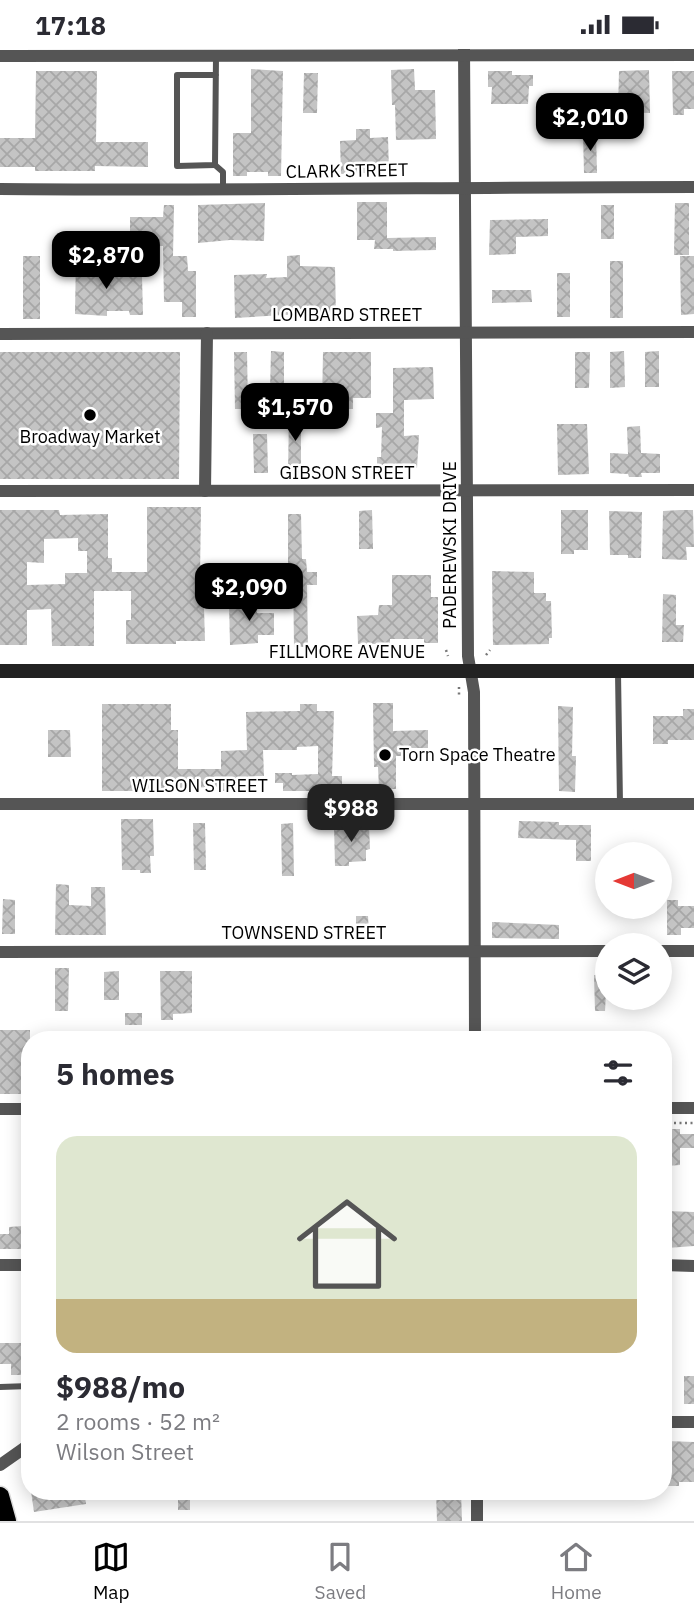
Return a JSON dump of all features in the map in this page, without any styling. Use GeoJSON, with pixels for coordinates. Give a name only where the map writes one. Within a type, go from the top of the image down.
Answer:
{"type":"FeatureCollection","features":[{"type":"Feature","properties":{"kind":"main road"},"geometry":{"type":"LineString","coordinates":[[0,1496],[7,1521]]}},
{"type":"Feature","properties":{"kind":"street"},"geometry":{"type":"LineString","coordinates":[[0,56],[464,53],[694,55]]}},
{"type":"Feature","properties":{"kind":"street","name":"PADEREWSKI DRIVE"},"geometry":{"type":"LineString","coordinates":[[464,53],[468,656],[474,692],[475,1031]]}},
{"type":"Feature","properties":{"kind":"street","name":"CLARK STREET"},"geometry":{"type":"LineString","coordinates":[[0,189],[694,187]]}},
{"type":"Feature","properties":{"kind":"street","name":"LOMBARD STREET"},"geometry":{"type":"LineString","coordinates":[[0,334],[694,332]]}},
{"type":"Feature","properties":{"kind":"street"},"geometry":{"type":"LineString","coordinates":[[205,491],[207,333]]}},
{"type":"Feature","properties":{"kind":"street","name":"GIBSON STREET"},"geometry":{"type":"LineString","coordinates":[[0,491],[694,490]]}},
{"type":"Feature","properties":{"kind":"street","name":"FILLMORE AVENUE"},"geometry":{"type":"LineString","coordinates":[[0,671],[694,671]]}},
{"type":"Feature","properties":{"kind":"street","name":"WILSON STREET"},"geometry":{"type":"LineString","coordinates":[[0,804],[694,804]]}},
{"type":"Feature","properties":{"kind":"street","name":"TOWNSEND STREET"},"geometry":{"type":"LineString","coordinates":[[0,952],[595,951]]}},
{"type":"Feature","properties":{"kind":"street"},"geometry":{"type":"LineString","coordinates":[[672,951],[694,951]]}},
{"type":"Feature","properties":{"kind":"street"},"geometry":{"type":"LineString","coordinates":[[0,1109],[21,1108]]}},
{"type":"Feature","properties":{"kind":"street"},"geometry":{"type":"LineString","coordinates":[[672,1108],[694,1108]]}},
{"type":"Feature","properties":{"kind":"street"},"geometry":{"type":"LineString","coordinates":[[0,1265],[21,1265]]}},
{"type":"Feature","properties":{"kind":"street"},"geometry":{"type":"LineString","coordinates":[[672,1265],[694,1266]]}},
{"type":"Feature","properties":{"kind":"street"},"geometry":{"type":"LineString","coordinates":[[672,1422],[694,1422]]}},
{"type":"Feature","properties":{"kind":"street"},"geometry":{"type":"LineString","coordinates":[[0,1465],[21,1450]]}},
{"type":"Feature","properties":{"kind":"street"},"geometry":{"type":"LineString","coordinates":[[477,1500],[477,1521]]}},
{"type":"Feature","properties":{"kind":"lane"},"geometry":{"type":"LineString","coordinates":[[215,165],[216,56]]}},
{"type":"Feature","properties":{"kind":"lane"},"geometry":{"type":"LineString","coordinates":[[216,75],[177,75],[177,166],[215,165],[223,172],[223,190]]}},
{"type":"Feature","properties":{"kind":"lane"},"geometry":{"type":"LineString","coordinates":[[618,671],[620,804]]}},
{"type":"Feature","properties":{"kind":"lane"},"geometry":{"type":"LineString","coordinates":[[0,1387],[21,1386]]}},
{"type":"Feature","properties":{"kind":"path"},"geometry":{"type":"LineString","coordinates":[[446,650],[448,656]]}},
{"type":"Feature","properties":{"kind":"path"},"geometry":{"type":"LineString","coordinates":[[486,655],[490,650]]}},
{"type":"Feature","properties":{"kind":"path"},"geometry":{"type":"LineString","coordinates":[[459,687],[459,695]]}},
{"type":"Feature","properties":{"kind":"path"},"geometry":{"type":"LineString","coordinates":[[672,1123],[694,1123]]}},
{"type":"Feature","properties":{"kind":"building"},"geometry":{"type":"Polygon","coordinates":[[[251,69],[283,71],[281,176],[268,176],[268,172],[247,172],[247,176],[233,176],[233,133],[251,133],[251,69]]]}},
{"type":"Feature","properties":{"kind":"building"},"geometry":{"type":"Polygon","coordinates":[[[414,69],[415,90],[435,90],[436,139],[396,140],[391,70],[414,69]]]}},
{"type":"Feature","properties":{"kind":"building"},"geometry":{"type":"Polygon","coordinates":[[[649,70],[650,113],[618,112],[619,71],[649,70]]]}},
{"type":"Feature","properties":{"kind":"building"},"geometry":{"type":"Polygon","coordinates":[[[36,71],[97,71],[96,142],[148,142],[148,167],[95,166],[95,171],[35,171],[35,167],[0,167],[0,138],[35,138],[36,71]]]}},
{"type":"Feature","properties":{"kind":"building"},"geometry":{"type":"Polygon","coordinates":[[[488,71],[512,71],[512,75],[533,75],[528,104],[491,104],[492,87],[488,87],[488,71]]]}},
{"type":"Feature","properties":{"kind":"building"},"geometry":{"type":"Polygon","coordinates":[[[672,71],[694,71],[694,109],[684,109],[684,115],[673,115],[672,71]]]}},
{"type":"Feature","properties":{"kind":"building"},"geometry":{"type":"Polygon","coordinates":[[[304,73],[318,73],[317,113],[303,113],[304,73]]]}},
{"type":"Feature","properties":{"kind":"building"},"geometry":{"type":"Polygon","coordinates":[[[356,129],[370,129],[370,138],[388,137],[389,172],[341,174],[340,141],[356,140],[356,129]]]}},
{"type":"Feature","properties":{"kind":"building"},"geometry":{"type":"Polygon","coordinates":[[[583,133],[596,133],[597,173],[584,173],[583,133]]]}},
{"type":"Feature","properties":{"kind":"building"},"geometry":{"type":"Polygon","coordinates":[[[357,202],[387,202],[387,238],[436,237],[436,250],[374,249],[375,240],[357,240],[357,202]]]}},
{"type":"Feature","properties":{"kind":"building"},"geometry":{"type":"Polygon","coordinates":[[[265,203],[264,241],[198,243],[198,205],[265,203]]]}},
{"type":"Feature","properties":{"kind":"building"},"geometry":{"type":"Polygon","coordinates":[[[675,203],[689,203],[689,255],[674,255],[675,203]]]}},
{"type":"Feature","properties":{"kind":"building"},"geometry":{"type":"Polygon","coordinates":[[[164,205],[174,205],[173,256],[187,256],[188,271],[196,271],[196,317],[182,317],[182,302],[164,302],[163,246],[130,246],[130,217],[163,217],[164,205]]]}},
{"type":"Feature","properties":{"kind":"building"},"geometry":{"type":"Polygon","coordinates":[[[601,205],[614,205],[614,239],[601,239],[601,205]]]}},
{"type":"Feature","properties":{"kind":"building"},"geometry":{"type":"Polygon","coordinates":[[[548,219],[548,236],[516,237],[516,254],[489,255],[490,220],[548,219]]]}},
{"type":"Feature","properties":{"kind":"building"},"geometry":{"type":"Polygon","coordinates":[[[300,255],[300,266],[335,267],[336,316],[306,318],[306,314],[235,318],[234,275],[267,274],[266,278],[287,277],[287,256],[300,255]]]}},
{"type":"Feature","properties":{"kind":"building"},"geometry":{"type":"Polygon","coordinates":[[[23,256],[40,256],[40,319],[23,319],[23,256]]]}},
{"type":"Feature","properties":{"kind":"building"},"geometry":{"type":"Polygon","coordinates":[[[76,256],[93,256],[92,270],[106,269],[107,274],[142,276],[143,315],[130,315],[129,311],[107,311],[107,316],[75,314],[76,256]]]}},
{"type":"Feature","properties":{"kind":"building"},"geometry":{"type":"Polygon","coordinates":[[[680,256],[694,256],[694,314],[681,315],[680,256]]]}},
{"type":"Feature","properties":{"kind":"building"},"geometry":{"type":"Polygon","coordinates":[[[610,261],[623,261],[623,318],[610,318],[610,261]]]}},
{"type":"Feature","properties":{"kind":"building"},"geometry":{"type":"Polygon","coordinates":[[[557,273],[570,273],[570,317],[557,317],[557,273]]]}},
{"type":"Feature","properties":{"kind":"building"},"geometry":{"type":"Polygon","coordinates":[[[492,290],[531,290],[532,302],[492,303],[492,290]]]}},
{"type":"Feature","properties":{"kind":"building"},"geometry":{"type":"Polygon","coordinates":[[[271,351],[284,352],[284,391],[270,391],[271,351]]]}},
{"type":"Feature","properties":{"kind":"building"},"geometry":{"type":"Polygon","coordinates":[[[624,351],[625,387],[610,388],[610,352],[624,351]]]}},
{"type":"Feature","properties":{"kind":"building"},"geometry":{"type":"Polygon","coordinates":[[[659,351],[659,387],[645,387],[645,352],[659,351]]]}},
{"type":"Feature","properties":{"kind":"building","name":"Broadway Market"},"geometry":{"type":"Polygon","coordinates":[[[0,352],[180,352],[179,479],[0,479],[0,352]]]}},
{"type":"Feature","properties":{"kind":"building"},"geometry":{"type":"Polygon","coordinates":[[[234,352],[247,352],[248,409],[235,409],[234,352]]]}},
{"type":"Feature","properties":{"kind":"building"},"geometry":{"type":"Polygon","coordinates":[[[323,352],[371,352],[371,398],[353,398],[353,409],[341,409],[341,404],[322,403],[323,352]]]}},
{"type":"Feature","properties":{"kind":"building"},"geometry":{"type":"Polygon","coordinates":[[[575,352],[590,352],[589,388],[575,388],[575,352]]]}},
{"type":"Feature","properties":{"kind":"building"},"geometry":{"type":"Polygon","coordinates":[[[433,367],[434,399],[404,400],[404,436],[419,435],[417,468],[390,468],[390,474],[377,474],[377,457],[381,457],[382,427],[376,428],[376,413],[393,413],[393,368],[433,367]]]}},
{"type":"Feature","properties":{"kind":"building"},"geometry":{"type":"Polygon","coordinates":[[[289,414],[305,414],[305,427],[301,427],[301,474],[288,474],[289,414]]]}},
{"type":"Feature","properties":{"kind":"building"},"geometry":{"type":"Polygon","coordinates":[[[557,424],[587,424],[589,474],[558,475],[557,424]]]}},
{"type":"Feature","properties":{"kind":"building"},"geometry":{"type":"Polygon","coordinates":[[[640,426],[641,453],[660,454],[660,473],[641,473],[642,477],[629,477],[628,474],[610,473],[610,453],[628,454],[627,427],[640,426]]]}},
{"type":"Feature","properties":{"kind":"building"},"geometry":{"type":"Polygon","coordinates":[[[253,434],[267,434],[268,473],[254,473],[253,434]]]}},
{"type":"Feature","properties":{"kind":"building"},"geometry":{"type":"Polygon","coordinates":[[[147,507],[201,507],[200,575],[203,575],[205,641],[126,644],[126,620],[131,620],[131,591],[94,591],[94,646],[52,646],[51,609],[27,610],[27,645],[0,645],[0,510],[59,510],[60,515],[108,514],[108,558],[112,558],[112,572],[147,572],[147,507]],[[78,538],[44,539],[44,563],[27,562],[27,585],[65,584],[65,573],[87,573],[87,551],[78,551],[78,538]]]}},
{"type":"Feature","properties":{"kind":"building"},"geometry":{"type":"Polygon","coordinates":[[[372,510],[373,549],[359,549],[359,511],[372,510]]]}},
{"type":"Feature","properties":{"kind":"building"},"geometry":{"type":"Polygon","coordinates":[[[561,510],[588,510],[588,550],[561,554],[561,510]]]}},
{"type":"Feature","properties":{"kind":"building"},"geometry":{"type":"Polygon","coordinates":[[[693,510],[694,547],[686,547],[687,560],[662,559],[663,511],[693,510]]]}},
{"type":"Feature","properties":{"kind":"building"},"geometry":{"type":"Polygon","coordinates":[[[609,511],[642,512],[641,558],[610,555],[609,511]]]}},
{"type":"Feature","properties":{"kind":"building"},"geometry":{"type":"Polygon","coordinates":[[[288,514],[301,514],[302,559],[306,559],[307,572],[317,572],[317,585],[307,585],[308,647],[294,647],[293,566],[288,566],[288,514]]]}},
{"type":"Feature","properties":{"kind":"building"},"geometry":{"type":"Polygon","coordinates":[[[492,571],[534,572],[534,593],[546,593],[546,601],[551,601],[552,638],[549,638],[549,644],[493,645],[492,571]]]}},
{"type":"Feature","properties":{"kind":"building"},"geometry":{"type":"Polygon","coordinates":[[[392,575],[431,575],[431,597],[438,597],[438,643],[424,643],[424,639],[390,639],[390,644],[358,644],[357,616],[378,615],[379,605],[392,605],[392,575]]]}},
{"type":"Feature","properties":{"kind":"building"},"geometry":{"type":"Polygon","coordinates":[[[663,594],[676,595],[676,625],[684,625],[683,642],[662,642],[663,594]]]}},
{"type":"Feature","properties":{"kind":"building"},"geometry":{"type":"Polygon","coordinates":[[[229,602],[257,602],[257,613],[274,613],[274,635],[258,635],[258,643],[230,645],[229,602]]]}},
{"type":"Feature","properties":{"kind":"building"},"geometry":{"type":"Polygon","coordinates":[[[373,703],[393,703],[393,731],[428,730],[428,748],[410,748],[410,756],[396,756],[396,789],[379,789],[378,767],[374,767],[373,703]]]}},
{"type":"Feature","properties":{"kind":"building"},"geometry":{"type":"Polygon","coordinates":[[[102,704],[171,704],[171,730],[178,730],[178,769],[221,769],[221,751],[247,750],[246,712],[300,711],[300,704],[317,704],[317,711],[334,711],[332,776],[342,776],[342,791],[283,791],[283,783],[275,783],[275,773],[318,774],[318,746],[297,747],[297,750],[263,750],[264,776],[245,777],[245,791],[222,791],[222,787],[171,788],[171,791],[102,791],[102,704]]]}},
{"type":"Feature","properties":{"kind":"building"},"geometry":{"type":"Polygon","coordinates":[[[558,706],[573,707],[572,756],[576,756],[575,792],[559,791],[558,706]]]}},
{"type":"Feature","properties":{"kind":"building"},"geometry":{"type":"Polygon","coordinates":[[[683,709],[694,709],[694,740],[668,740],[668,744],[653,744],[653,716],[683,716],[683,709]]]}},
{"type":"Feature","properties":{"kind":"building"},"geometry":{"type":"Polygon","coordinates":[[[48,730],[70,730],[71,757],[48,757],[48,730]]]}},
{"type":"Feature","properties":{"kind":"building"},"geometry":{"type":"Polygon","coordinates":[[[121,819],[153,819],[154,856],[150,856],[151,873],[122,870],[121,819]]]}},
{"type":"Feature","properties":{"kind":"building"},"geometry":{"type":"Polygon","coordinates":[[[519,821],[591,825],[591,861],[576,861],[576,840],[518,838],[519,821]]]}},
{"type":"Feature","properties":{"kind":"building"},"geometry":{"type":"Polygon","coordinates":[[[193,823],[205,823],[206,870],[194,870],[193,823]]]}},
{"type":"Feature","properties":{"kind":"building"},"geometry":{"type":"Polygon","coordinates":[[[293,823],[294,876],[282,876],[281,824],[293,823]]]}},
{"type":"Feature","properties":{"kind":"building"},"geometry":{"type":"Polygon","coordinates":[[[334,824],[369,827],[370,849],[366,850],[366,861],[349,862],[349,866],[335,866],[334,824]]]}},
{"type":"Feature","properties":{"kind":"building"},"geometry":{"type":"Polygon","coordinates":[[[56,884],[69,885],[69,905],[91,906],[91,887],[105,887],[106,935],[55,935],[56,884]]]}},
{"type":"Feature","properties":{"kind":"building"},"geometry":{"type":"Polygon","coordinates":[[[3,899],[15,900],[15,934],[2,934],[3,899]]]}},
{"type":"Feature","properties":{"kind":"building"},"geometry":{"type":"Polygon","coordinates":[[[672,900],[678,900],[678,906],[694,906],[694,928],[681,928],[681,935],[667,933],[667,919],[672,919],[672,900]]]}},
{"type":"Feature","properties":{"kind":"building"},"geometry":{"type":"Polygon","coordinates":[[[356,916],[368,916],[369,935],[356,936],[356,916]]]}},
{"type":"Feature","properties":{"kind":"building"},"geometry":{"type":"Polygon","coordinates":[[[492,922],[559,925],[559,939],[492,938],[492,922]]]}},
{"type":"Feature","properties":{"kind":"building"},"geometry":{"type":"Polygon","coordinates":[[[55,968],[69,968],[68,1011],[55,1011],[55,968]]]}},
{"type":"Feature","properties":{"kind":"building"},"geometry":{"type":"Polygon","coordinates":[[[119,971],[119,1000],[104,1000],[104,972],[119,971]]]}},
{"type":"Feature","properties":{"kind":"building"},"geometry":{"type":"Polygon","coordinates":[[[160,971],[192,971],[192,1013],[173,1014],[173,1020],[161,1020],[160,971]]]}},
{"type":"Feature","properties":{"kind":"building"},"geometry":{"type":"Polygon","coordinates":[[[125,1013],[142,1013],[142,1025],[125,1025],[125,1013]]]}},
{"type":"Feature","properties":{"kind":"building"},"geometry":{"type":"Polygon","coordinates":[[[0,1030],[30,1030],[21,1031],[21,1094],[0,1094],[0,1030]]]}},
{"type":"Feature","properties":{"kind":"building"},"geometry":{"type":"Polygon","coordinates":[[[672,1129],[680,1129],[680,1134],[694,1134],[694,1148],[680,1148],[680,1165],[672,1166],[672,1129]]]}},
{"type":"Feature","properties":{"kind":"building"},"geometry":{"type":"Polygon","coordinates":[[[672,1211],[694,1212],[694,1246],[672,1248],[672,1211]]]}},
{"type":"Feature","properties":{"kind":"building"},"geometry":{"type":"Polygon","coordinates":[[[21,1226],[21,1249],[0,1249],[0,1234],[9,1234],[9,1227],[21,1226]]]}},
{"type":"Feature","properties":{"kind":"building"},"geometry":{"type":"Polygon","coordinates":[[[0,1343],[21,1343],[21,1375],[11,1375],[11,1364],[0,1364],[0,1343]]]}},
{"type":"Feature","properties":{"kind":"building"},"geometry":{"type":"Polygon","coordinates":[[[684,1376],[694,1376],[694,1404],[684,1404],[684,1376]]]}},
{"type":"Feature","properties":{"kind":"building"},"geometry":{"type":"Polygon","coordinates":[[[672,1441],[694,1442],[694,1482],[679,1482],[679,1486],[672,1486],[672,1441]]]}},
{"type":"Feature","properties":{"kind":"building"},"geometry":{"type":"Polygon","coordinates":[[[32,1500],[85,1500],[86,1504],[34,1512],[32,1500]]]}},
{"type":"Feature","properties":{"kind":"building"},"geometry":{"type":"Polygon","coordinates":[[[178,1500],[190,1500],[190,1510],[178,1510],[178,1500]]]}},
{"type":"Feature","properties":{"kind":"building"},"geometry":{"type":"Polygon","coordinates":[[[436,1500],[461,1500],[462,1521],[437,1521],[436,1500]]]}},
{"type":"Feature","properties":{"kind":"place","name":"Broadway Market"},"geometry":{"type":"Point","coordinates":[90,415]}},
{"type":"Feature","properties":{"kind":"place","name":"Torn Space Theatre"},"geometry":{"type":"Point","coordinates":[385,755]}}]}
